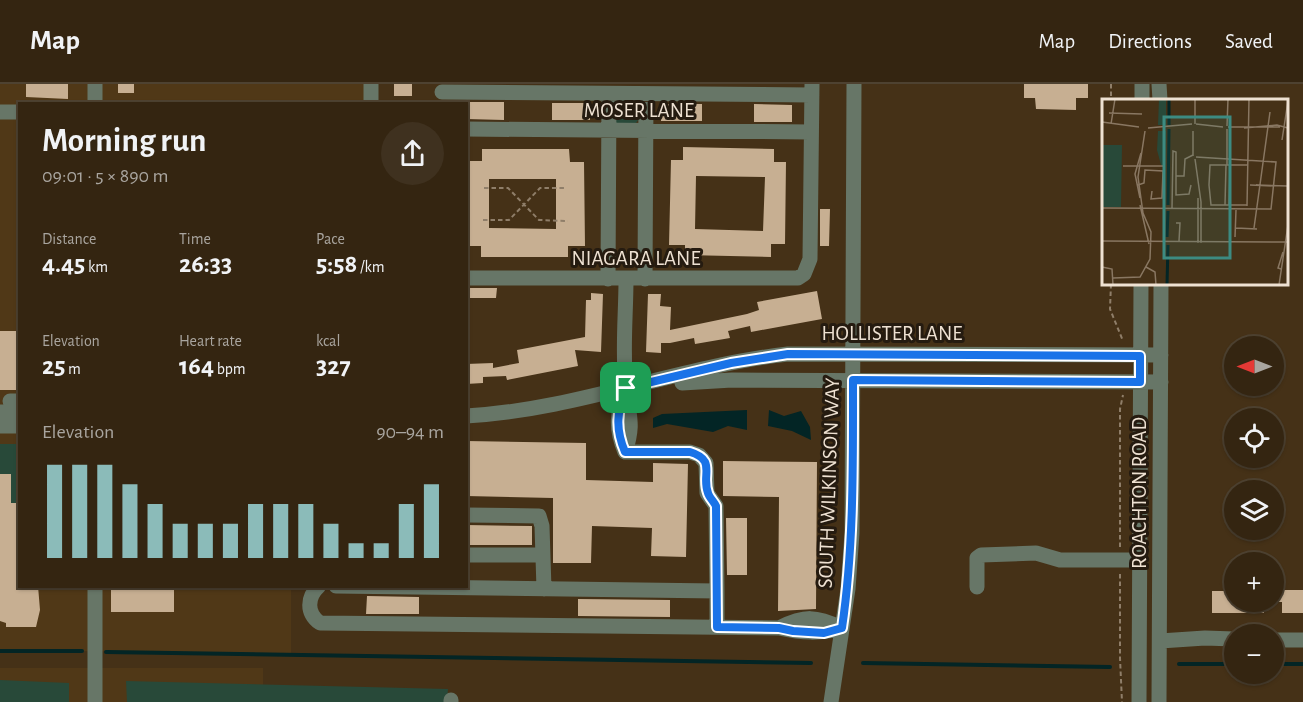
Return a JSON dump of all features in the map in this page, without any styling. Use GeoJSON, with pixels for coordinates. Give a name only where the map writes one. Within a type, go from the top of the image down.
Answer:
{"type":"FeatureCollection","features":[{"type":"Feature","properties":{"kind":"street"},"geometry":{"type":"LineString","coordinates":[[94,102],[95,84]]}},
{"type":"Feature","properties":{"kind":"street"},"geometry":{"type":"LineString","coordinates":[[371,84],[371,102]]}},
{"type":"Feature","properties":{"kind":"street","name":"SOUTH WILKINSON WAY"},"geometry":{"type":"LineString","coordinates":[[831,702],[848,589],[852,533],[854,84]]}},
{"type":"Feature","properties":{"kind":"street"},"geometry":{"type":"LineString","coordinates":[[1159,84],[1160,99]]}},
{"type":"Feature","properties":{"kind":"street"},"geometry":{"type":"LineString","coordinates":[[812,90],[812,132]]}},
{"type":"Feature","properties":{"kind":"street","name":"MOSER LANE"},"geometry":{"type":"LineString","coordinates":[[442,93],[646,94],[812,90]]}},
{"type":"Feature","properties":{"kind":"street"},"geometry":{"type":"LineString","coordinates":[[608,279],[609,94]]}},
{"type":"Feature","properties":{"kind":"street"},"geometry":{"type":"LineString","coordinates":[[645,279],[646,94]]}},
{"type":"Feature","properties":{"kind":"street"},"geometry":{"type":"LineString","coordinates":[[0,112],[18,112]]}},
{"type":"Feature","properties":{"kind":"street","name":"MOSER LANE"},"geometry":{"type":"LineString","coordinates":[[468,129],[812,132]]}},
{"type":"Feature","properties":{"kind":"street","name":"NIAGARA LANE"},"geometry":{"type":"LineString","coordinates":[[468,278],[798,278],[804,274],[810,259],[812,132]]}},
{"type":"Feature","properties":{"kind":"street"},"geometry":{"type":"LineString","coordinates":[[626,279],[626,388],[630,408],[631,435],[625,452],[690,452],[699,454],[706,463],[707,493],[716,506],[717,627]]}},
{"type":"Feature","properties":{"kind":"street","name":"ROACHTON ROAD"},"geometry":{"type":"LineString","coordinates":[[1139,702],[1141,285]]}},
{"type":"Feature","properties":{"kind":"street","name":"ROACHTON ROAD"},"geometry":{"type":"LineString","coordinates":[[1159,702],[1161,285]]}},
{"type":"Feature","properties":{"kind":"street","name":"HOLLISTER LANE"},"geometry":{"type":"LineString","coordinates":[[468,416],[520,410],[788,354],[1161,356]]}},
{"type":"Feature","properties":{"kind":"street","name":"HOLLISTER LANE"},"geometry":{"type":"LineString","coordinates":[[626,388],[732,380],[1161,382]]}},
{"type":"Feature","properties":{"kind":"street"},"geometry":{"type":"LineString","coordinates":[[0,426],[18,426]]}},
{"type":"Feature","properties":{"kind":"street"},"geometry":{"type":"LineString","coordinates":[[468,515],[539,516],[542,526],[544,589]]}},
{"type":"Feature","properties":{"kind":"street"},"geometry":{"type":"LineString","coordinates":[[977,587],[977,558],[981,555],[1036,554],[1060,560],[1140,560]]}},
{"type":"Feature","properties":{"kind":"street"},"geometry":{"type":"LineString","coordinates":[[468,555],[543,555]]}},
{"type":"Feature","properties":{"kind":"street"},"geometry":{"type":"LineString","coordinates":[[95,588],[95,702]]}},
{"type":"Feature","properties":{"kind":"street"},"geometry":{"type":"LineString","coordinates":[[317,588],[312,593],[310,612],[320,623],[779,628],[824,633],[842,628]]}},
{"type":"Feature","properties":{"kind":"street"},"geometry":{"type":"LineString","coordinates":[[468,588],[717,591]]}},
{"type":"Feature","properties":{"kind":"street"},"geometry":{"type":"LineString","coordinates":[[1160,642],[1224,639]]}},
{"type":"Feature","properties":{"kind":"street"},"geometry":{"type":"LineString","coordinates":[[1284,640],[1303,640]]}},
{"type":"Feature","properties":{"kind":"path"},"geometry":{"type":"LineString","coordinates":[[484,188],[508,188],[539,220],[568,220]]}},
{"type":"Feature","properties":{"kind":"path"},"geometry":{"type":"LineString","coordinates":[[483,220],[509,220],[540,188],[564,188]]}},
{"type":"Feature","properties":{"kind":"path"},"geometry":{"type":"LineString","coordinates":[[1111,285],[1110,309],[1123,339]]}},
{"type":"Feature","properties":{"kind":"shaded area"},"geometry":{"type":"Polygon","coordinates":[[[0,84],[371,84],[371,102],[18,102],[18,588],[291,588],[291,654],[0,650],[0,84]]]}},
{"type":"Feature","properties":{"kind":"shaded area"},"geometry":{"type":"Polygon","coordinates":[[[0,668],[263,668],[263,702],[0,702],[0,668]]]}},
{"type":"Feature","properties":{"kind":"green space"},"geometry":{"type":"Polygon","coordinates":[[[626,99],[636,103],[640,113],[636,123],[626,127],[616,123],[612,113],[616,103],[626,99]]]}},
{"type":"Feature","properties":{"kind":"green space"},"geometry":{"type":"Polygon","coordinates":[[[0,444],[18,444],[18,503],[11,503],[0,474],[0,444]]]}},
{"type":"Feature","properties":{"kind":"green space"},"geometry":{"type":"Polygon","coordinates":[[[0,680],[69,683],[69,702],[0,702],[0,680]]]}},
{"type":"Feature","properties":{"kind":"green space"},"geometry":{"type":"Polygon","coordinates":[[[126,681],[448,689],[447,702],[127,702],[126,681]]]}},
{"type":"Feature","properties":{"kind":"water"},"geometry":{"type":"Polygon","coordinates":[[[747,410],[747,430],[728,426],[713,432],[667,424],[653,428],[653,418],[662,414],[747,410]]]}},
{"type":"Feature","properties":{"kind":"water"},"geometry":{"type":"Polygon","coordinates":[[[769,410],[784,416],[801,411],[810,427],[811,440],[792,431],[768,426],[769,410]]]}},
{"type":"Feature","properties":{"kind":"building"},"geometry":{"type":"Polygon","coordinates":[[[26,84],[68,84],[68,99],[26,97],[26,84]]]}},
{"type":"Feature","properties":{"kind":"building"},"geometry":{"type":"Polygon","coordinates":[[[118,84],[134,84],[134,93],[118,93],[118,84]]]}},
{"type":"Feature","properties":{"kind":"building"},"geometry":{"type":"Polygon","coordinates":[[[394,84],[412,84],[412,96],[394,96],[394,84]]]}},
{"type":"Feature","properties":{"kind":"building"},"geometry":{"type":"Polygon","coordinates":[[[1024,84],[1088,84],[1088,98],[1076,98],[1076,110],[1036,109],[1035,98],[1024,98],[1024,84]]]}},
{"type":"Feature","properties":{"kind":"building"},"geometry":{"type":"Polygon","coordinates":[[[468,102],[504,102],[504,120],[468,119],[468,102]]]}},
{"type":"Feature","properties":{"kind":"building"},"geometry":{"type":"Polygon","coordinates":[[[552,103],[590,103],[590,120],[552,120],[552,103]]]}},
{"type":"Feature","properties":{"kind":"building"},"geometry":{"type":"Polygon","coordinates":[[[661,104],[702,104],[702,121],[661,121],[661,104]]]}},
{"type":"Feature","properties":{"kind":"building"},"geometry":{"type":"Polygon","coordinates":[[[754,104],[792,105],[792,122],[754,122],[754,104]]]}},
{"type":"Feature","properties":{"kind":"building"},"geometry":{"type":"Polygon","coordinates":[[[683,147],[774,149],[774,162],[786,162],[785,244],[771,244],[771,257],[685,255],[685,245],[669,245],[671,160],[683,160],[683,147]],[[696,176],[695,229],[763,231],[765,177],[696,176]]]}},
{"type":"Feature","properties":{"kind":"building"},"geometry":{"type":"Polygon","coordinates":[[[482,149],[569,149],[570,162],[584,162],[585,246],[568,246],[568,257],[481,257],[481,246],[468,246],[468,161],[482,161],[482,149]],[[489,179],[489,228],[556,229],[556,179],[489,179]]]}},
{"type":"Feature","properties":{"kind":"building"},"geometry":{"type":"Polygon","coordinates":[[[820,209],[830,209],[829,246],[820,246],[820,209]]]}},
{"type":"Feature","properties":{"kind":"building"},"geometry":{"type":"Polygon","coordinates":[[[468,288],[497,288],[496,298],[468,298],[468,288]]]}},
{"type":"Feature","properties":{"kind":"building"},"geometry":{"type":"Polygon","coordinates":[[[817,291],[822,319],[751,332],[750,326],[728,331],[730,338],[695,344],[694,338],[661,343],[661,353],[646,352],[648,294],[661,294],[660,306],[671,307],[670,330],[747,314],[759,310],[757,302],[817,291]]]}},
{"type":"Feature","properties":{"kind":"building"},"geometry":{"type":"Polygon","coordinates":[[[591,293],[603,294],[601,352],[575,350],[578,366],[507,380],[506,376],[483,377],[483,383],[468,384],[468,364],[493,363],[493,368],[519,363],[517,350],[585,337],[586,300],[591,300],[591,293]]]}},
{"type":"Feature","properties":{"kind":"building"},"geometry":{"type":"Polygon","coordinates":[[[0,331],[18,331],[18,390],[0,390],[0,331]]]}},
{"type":"Feature","properties":{"kind":"building"},"geometry":{"type":"Polygon","coordinates":[[[468,441],[586,443],[586,480],[653,482],[653,463],[688,464],[686,557],[651,556],[652,528],[592,526],[591,563],[553,563],[553,498],[468,496],[468,441]]]}},
{"type":"Feature","properties":{"kind":"building"},"geometry":{"type":"Polygon","coordinates":[[[723,461],[817,462],[816,609],[778,611],[779,497],[723,496],[723,461]]]}},
{"type":"Feature","properties":{"kind":"building"},"geometry":{"type":"Polygon","coordinates":[[[0,474],[11,474],[11,503],[18,503],[18,588],[38,588],[40,610],[36,627],[6,627],[6,623],[0,621],[0,474]]]}},
{"type":"Feature","properties":{"kind":"building"},"geometry":{"type":"Polygon","coordinates":[[[726,518],[747,518],[747,575],[727,575],[726,518]]]}},
{"type":"Feature","properties":{"kind":"building"},"geometry":{"type":"Polygon","coordinates":[[[468,525],[532,526],[532,545],[468,545],[468,525]]]}},
{"type":"Feature","properties":{"kind":"building"},"geometry":{"type":"Polygon","coordinates":[[[111,588],[174,588],[174,612],[111,612],[111,588]]]}},
{"type":"Feature","properties":{"kind":"building"},"geometry":{"type":"Polygon","coordinates":[[[1284,590],[1303,590],[1303,613],[1282,613],[1284,612],[1284,590]]]}},
{"type":"Feature","properties":{"kind":"building"},"geometry":{"type":"Polygon","coordinates":[[[1212,591],[1224,591],[1224,612],[1264,612],[1264,613],[1212,613],[1212,591]]]}},
{"type":"Feature","properties":{"kind":"building"},"geometry":{"type":"Polygon","coordinates":[[[367,596],[419,597],[419,614],[366,614],[367,596]]]}},
{"type":"Feature","properties":{"kind":"building"},"geometry":{"type":"Polygon","coordinates":[[[578,599],[670,600],[670,617],[578,616],[578,599]]]}},
{"type":"Feature","properties":{"kind":"waterway"},"geometry":{"type":"LineString","coordinates":[[0,651],[82,651]]}},
{"type":"Feature","properties":{"kind":"waterway"},"geometry":{"type":"LineString","coordinates":[[106,652],[811,663]]}},
{"type":"Feature","properties":{"kind":"waterway"},"geometry":{"type":"LineString","coordinates":[[863,663],[1110,667]]}},
{"type":"Feature","properties":{"kind":"waterway"},"geometry":{"type":"LineString","coordinates":[[1179,664],[1224,664]]}},
{"type":"Feature","properties":{"kind":"waterway"},"geometry":{"type":"LineString","coordinates":[[1284,664],[1303,664]]}},
{"type":"Feature","properties":{"kind":"route"},"geometry":{"type":"LineString","coordinates":[[788,354],[1140,356],[1140,382],[853,380],[852,533],[848,589],[842,628],[824,633],[779,628],[717,627],[716,506],[707,493],[706,463],[699,454],[690,452],[625,452],[618,436],[618,410],[626,388],[754,358],[788,354]]}}]}
